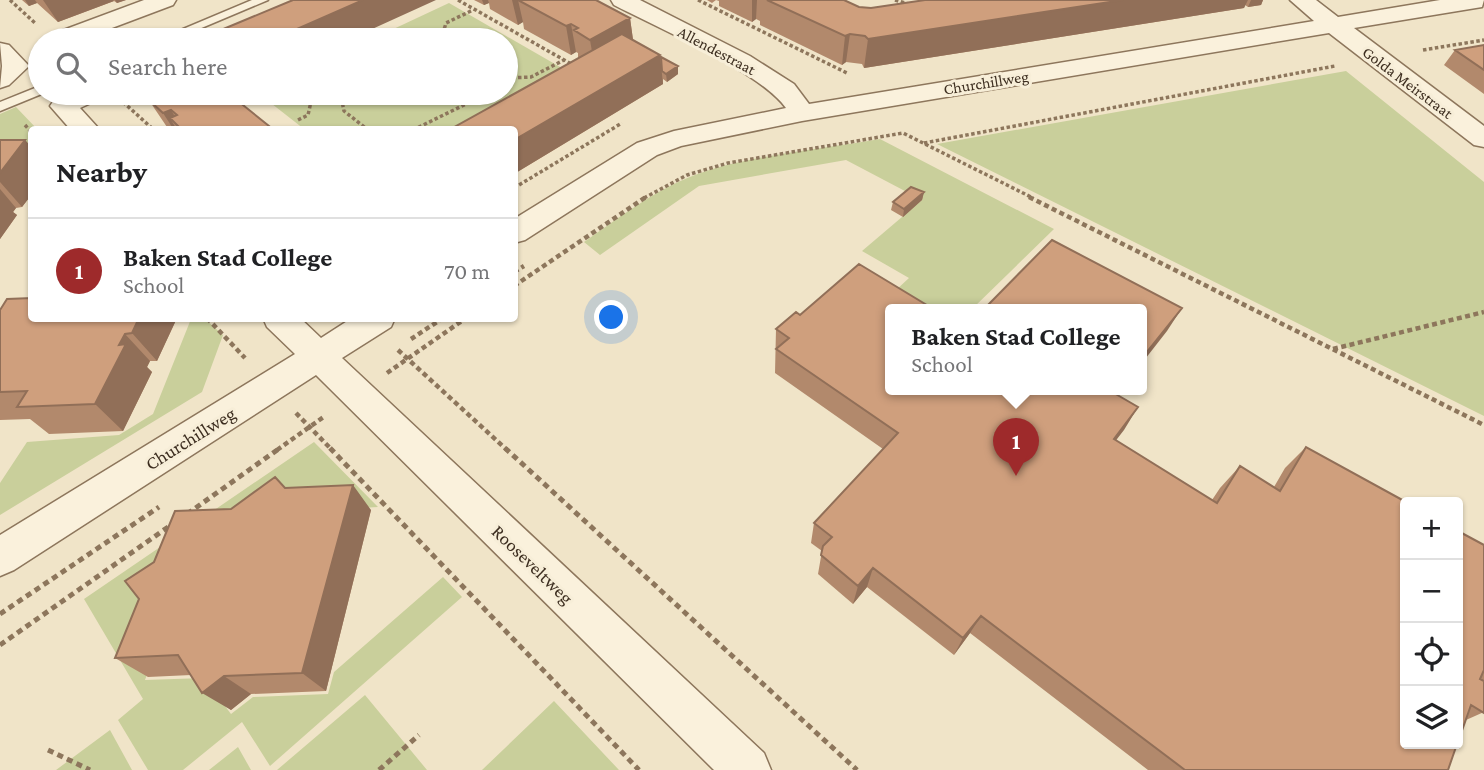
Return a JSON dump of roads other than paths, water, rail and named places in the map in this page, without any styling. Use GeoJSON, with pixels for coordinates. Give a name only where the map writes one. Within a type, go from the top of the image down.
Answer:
{"type":"FeatureCollection","features":[{"type":"Feature","properties":{"kind":"street"},"geometry":{"type":"LineString","coordinates":[[91,28],[165,0]]}},
{"type":"Feature","properties":{"kind":"street","name":"Allendestraat"},"geometry":{"type":"LineString","coordinates":[[622,0],[741,61],[785,89],[802,113]]}},
{"type":"Feature","properties":{"kind":"street","name":"Golda Meirstraat"},"geometry":{"type":"LineString","coordinates":[[1301,0],[1484,139]]}},
{"type":"Feature","properties":{"kind":"street","name":"Churchillweg"},"geometry":{"type":"LineString","coordinates":[[518,230],[647,149],[674,139],[802,113],[1482,0]]}},
{"type":"Feature","properties":{"kind":"street"},"geometry":{"type":"LineString","coordinates":[[238,28],[270,8]]}},
{"type":"Feature","properties":{"kind":"street"},"geometry":{"type":"LineString","coordinates":[[65,105],[63,106],[83,126]]}},
{"type":"Feature","properties":{"kind":"street","name":"Rooseveltweg"},"geometry":{"type":"LineString","coordinates":[[283,322],[747,770]]}},
{"type":"Feature","properties":{"kind":"street","name":"Churchillweg"},"geometry":{"type":"LineString","coordinates":[[0,557],[373,322]]}},
{"type":"Feature","properties":{"kind":"lane"},"geometry":{"type":"LineString","coordinates":[[203,28],[270,8]]}},
{"type":"Feature","properties":{"kind":"lane"},"geometry":{"type":"LineString","coordinates":[[0,107],[28,95]]}},
{"type":"Feature","properties":{"kind":"place","name":"Baken Stad College"},"geometry":{"type":"Point","coordinates":[1016,476]}}]}
